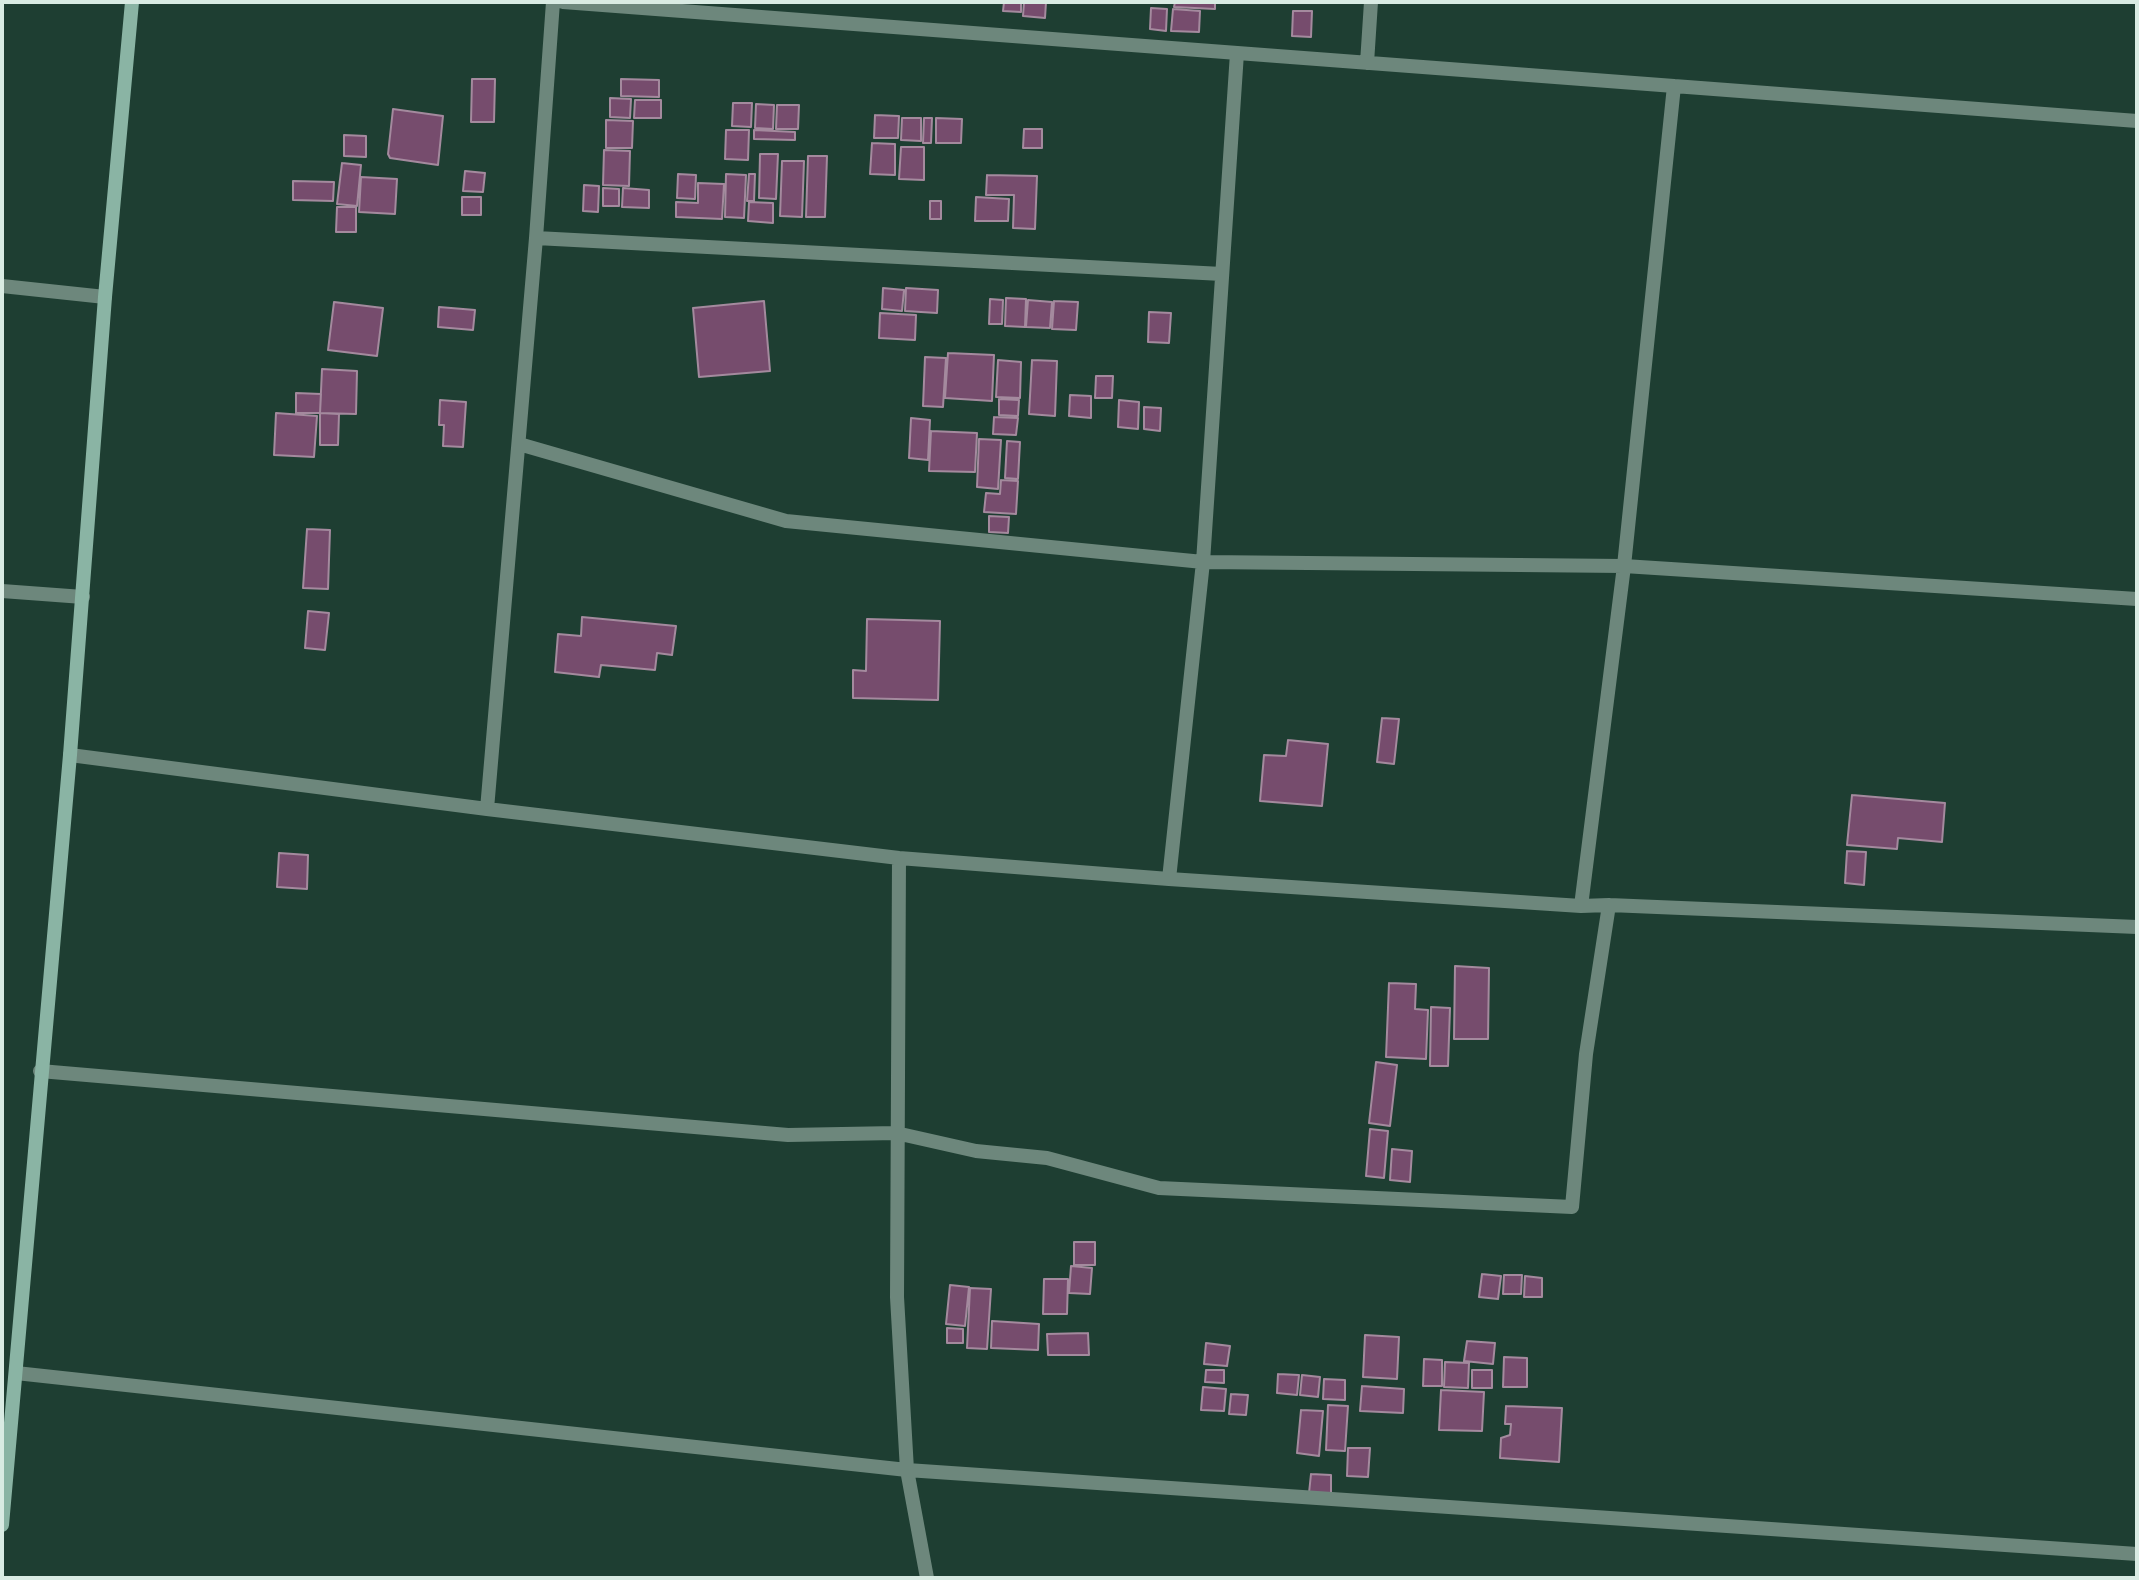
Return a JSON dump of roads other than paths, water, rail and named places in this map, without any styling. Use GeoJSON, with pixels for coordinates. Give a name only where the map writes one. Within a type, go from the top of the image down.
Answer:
{"type":"FeatureCollection","features":[{"type":"Feature","properties":{"kind":"street"},"geometry":{"type":"LineString","coordinates":[[2,1525],[70,755],[105,297],[132,2]]}},
{"type":"Feature","properties":{"kind":"street"},"geometry":{"type":"LineString","coordinates":[[487,809],[536,238],[553,2]]}},
{"type":"Feature","properties":{"kind":"street"},"geometry":{"type":"LineString","coordinates":[[563,2],[2137,121]]}},
{"type":"Feature","properties":{"kind":"street"},"geometry":{"type":"LineString","coordinates":[[1367,63],[1371,2]]}},
{"type":"Feature","properties":{"kind":"street"},"geometry":{"type":"LineString","coordinates":[[1169,880],[1203,562],[1237,53]]}},
{"type":"Feature","properties":{"kind":"street"},"geometry":{"type":"LineString","coordinates":[[1581,906],[1624,566],[1674,86]]}},
{"type":"Feature","properties":{"kind":"street"},"geometry":{"type":"LineString","coordinates":[[536,238],[1222,274]]}},
{"type":"Feature","properties":{"kind":"street"},"geometry":{"type":"LineString","coordinates":[[2,286],[105,297]]}},
{"type":"Feature","properties":{"kind":"street"},"geometry":{"type":"LineString","coordinates":[[519,444],[786,521],[1203,562],[1624,566],[2137,599]]}},
{"type":"Feature","properties":{"kind":"street"},"geometry":{"type":"LineString","coordinates":[[2,591],[83,597]]}},
{"type":"Feature","properties":{"kind":"street"},"geometry":{"type":"LineString","coordinates":[[70,755],[487,809],[899,858],[1169,880],[1581,906],[2137,927]]}},
{"type":"Feature","properties":{"kind":"street"},"geometry":{"type":"LineString","coordinates":[[899,858],[897,1297],[907,1470],[927,1578]]}},
{"type":"Feature","properties":{"kind":"street"},"geometry":{"type":"LineString","coordinates":[[40,1071],[788,1135],[896,1133],[976,1151],[1047,1158],[1159,1188],[1572,1207],[1586,1054],[1609,905]]}},
{"type":"Feature","properties":{"kind":"street"},"geometry":{"type":"LineString","coordinates":[[16,1373],[907,1470],[2137,1554]]}}]}
